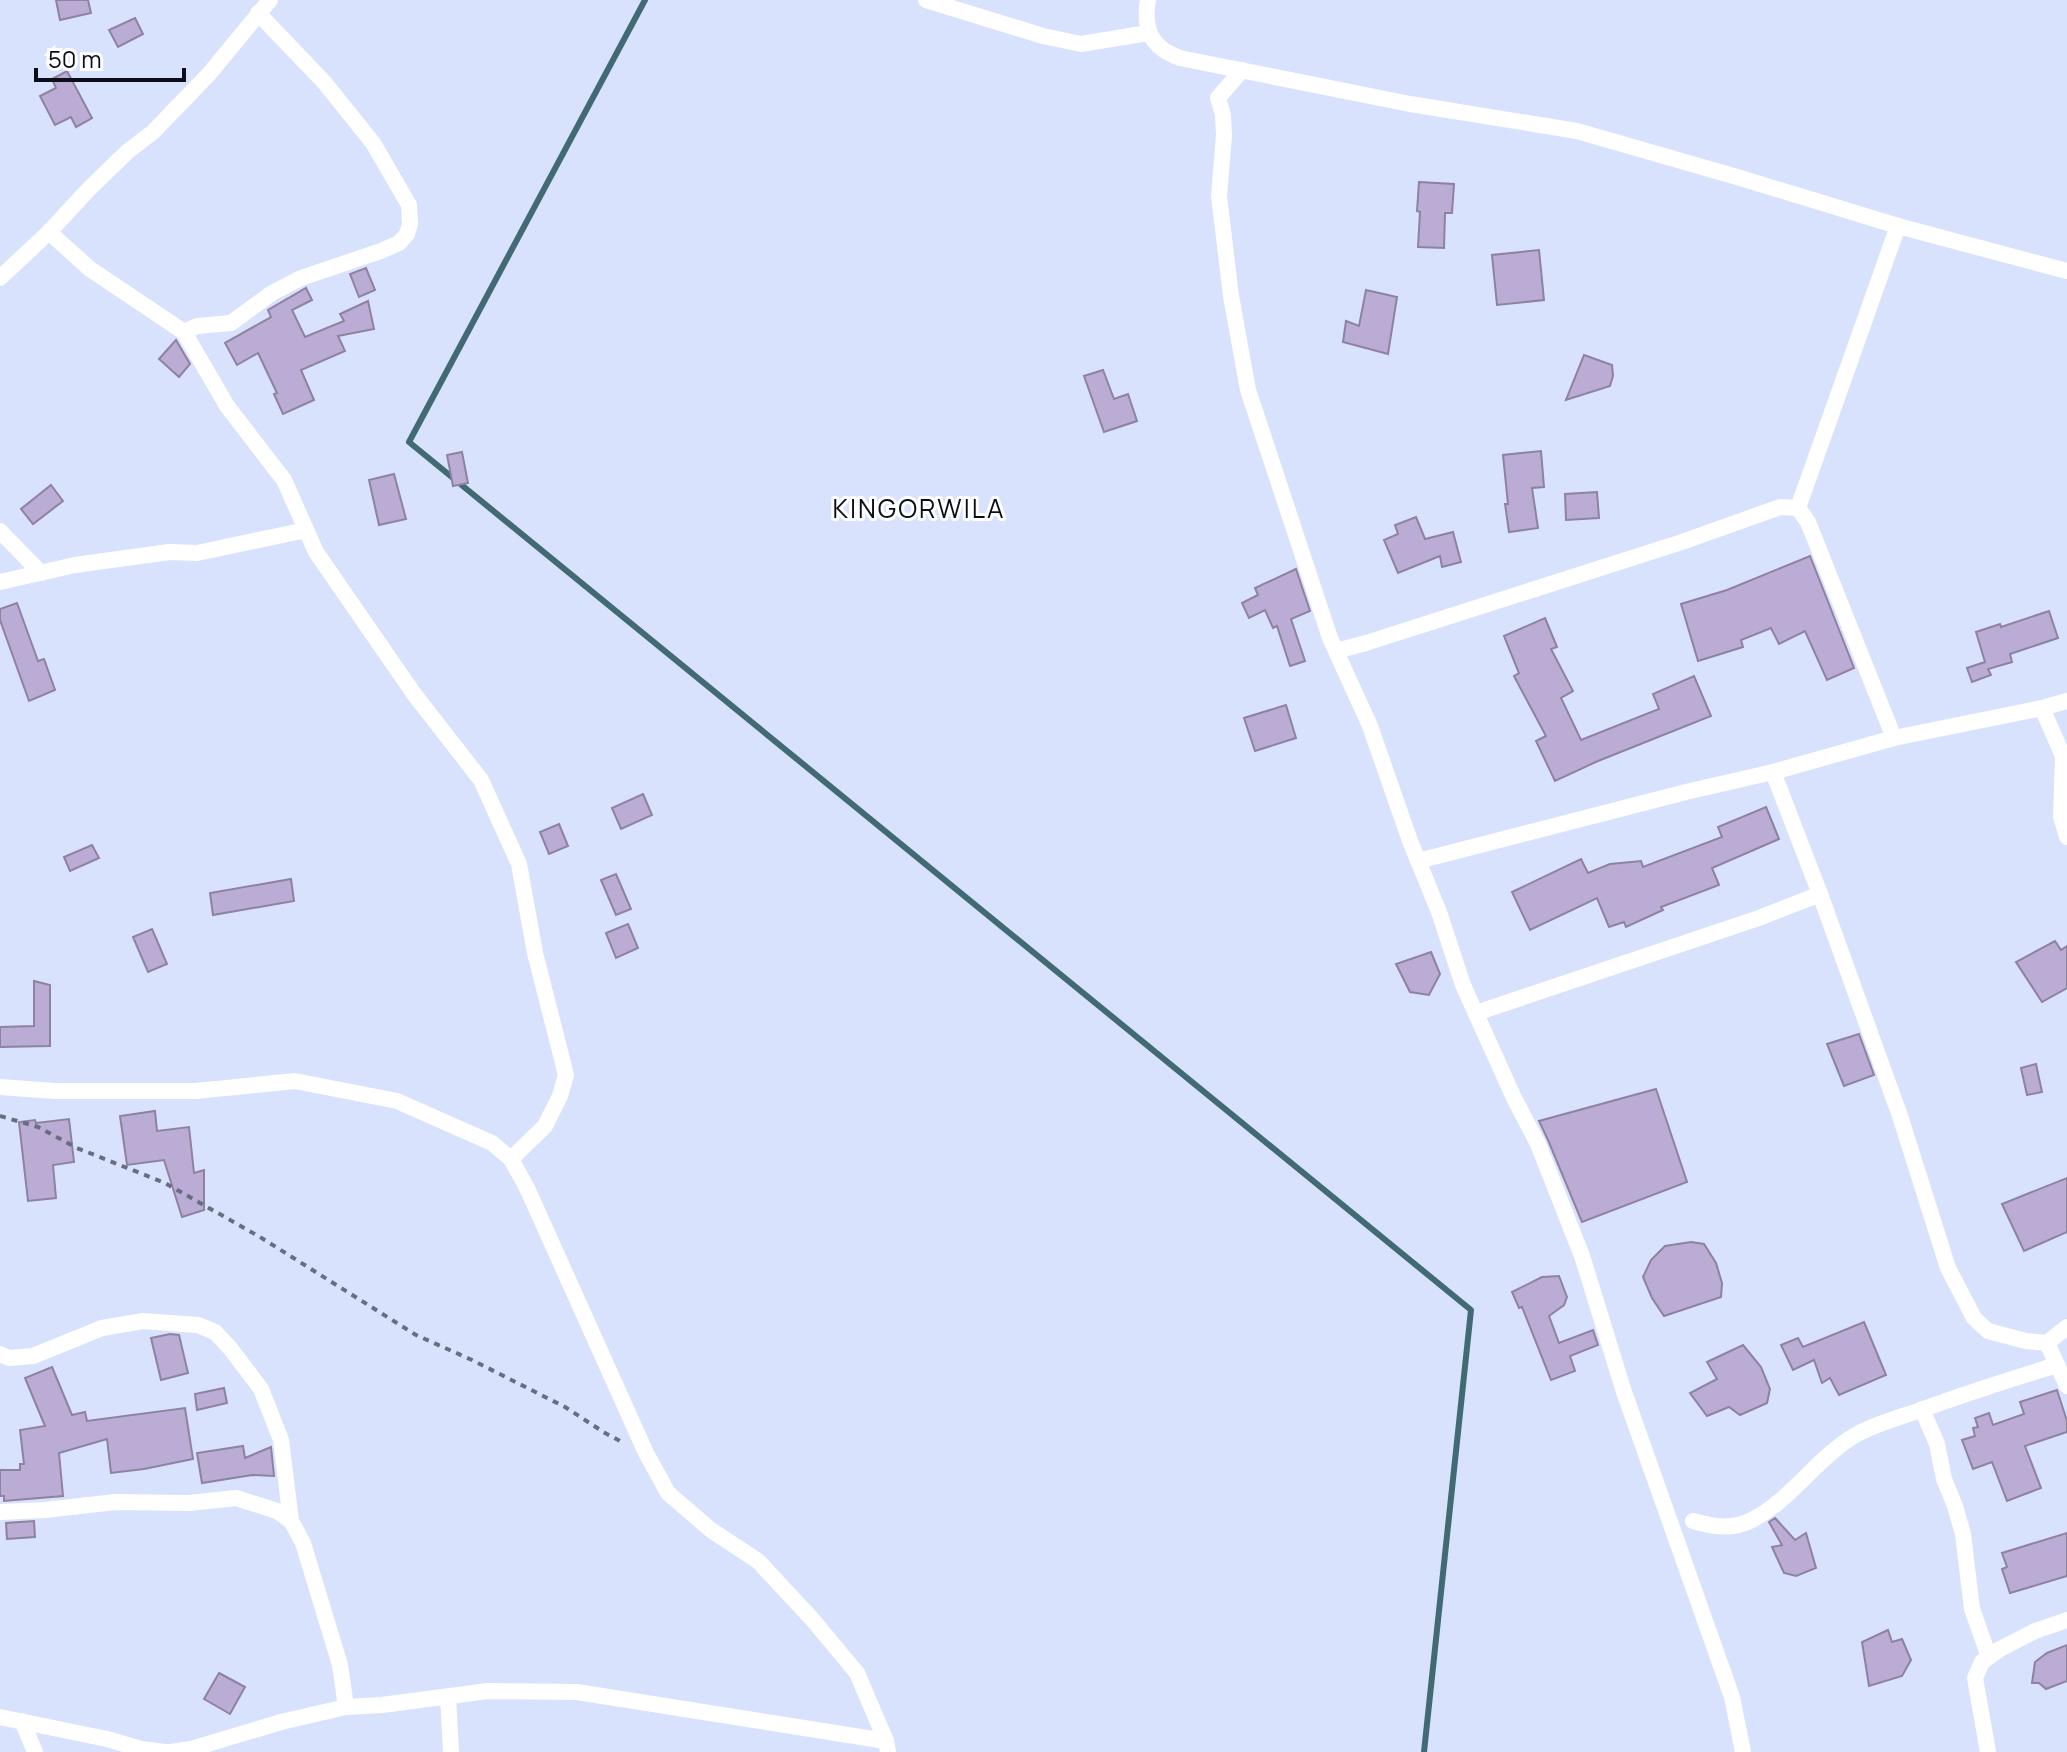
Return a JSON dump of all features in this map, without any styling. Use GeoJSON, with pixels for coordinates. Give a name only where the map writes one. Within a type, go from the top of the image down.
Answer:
{"type":"FeatureCollection","features":[{"type":"Feature","properties":{"kind":"street"},"geometry":{"type":"LineString","coordinates":[[0,278],[127,152],[153,132],[209,74],[270,0]]}},
{"type":"Feature","properties":{"kind":"street"},"geometry":{"type":"LineString","coordinates":[[926,0],[1043,36],[1081,44],[1148,33]]}},
{"type":"Feature","properties":{"kind":"street"},"geometry":{"type":"LineString","coordinates":[[1148,0],[1145,17],[1148,33],[1170,54],[1410,104],[1577,131],[1898,226],[2067,271]]}},
{"type":"Feature","properties":{"kind":"street"},"geometry":{"type":"LineString","coordinates":[[184,332],[197,326],[231,323],[272,293],[301,278],[399,243],[407,234],[410,224],[409,205],[373,143],[324,82],[258,13]]}},
{"type":"Feature","properties":{"kind":"street"},"geometry":{"type":"LineString","coordinates":[[1242,70],[1218,98],[1224,135],[1219,196],[1231,296],[1248,390],[1330,638],[1370,726],[1463,985],[1538,1144],[1582,1256],[1624,1392],[1732,1697],[1743,1752]]}},
{"type":"Feature","properties":{"kind":"street"},"geometry":{"type":"LineString","coordinates":[[1798,508],[1898,226]]}},
{"type":"Feature","properties":{"kind":"street"},"geometry":{"type":"LineString","coordinates":[[49,232],[90,269],[184,332],[227,406],[284,480],[316,552],[414,694],[481,780],[519,864],[535,953],[566,1075],[560,1096],[545,1126],[511,1159]]}},
{"type":"Feature","properties":{"kind":"street"},"geometry":{"type":"LineString","coordinates":[[1336,651],[1789,506],[1798,508],[1808,522],[1894,738]]}},
{"type":"Feature","properties":{"kind":"street"},"geometry":{"type":"LineString","coordinates":[[0,582],[75,565],[169,552],[197,553],[306,530]]}},
{"type":"Feature","properties":{"kind":"street"},"geometry":{"type":"LineString","coordinates":[[0,531],[41,573]]}},
{"type":"Feature","properties":{"kind":"street"},"geometry":{"type":"LineString","coordinates":[[1418,861],[1773,772],[1894,738],[2067,701]]}},
{"type":"Feature","properties":{"kind":"street"},"geometry":{"type":"LineString","coordinates":[[2042,708],[2063,756],[2061,817],[2067,837]]}},
{"type":"Feature","properties":{"kind":"street"},"geometry":{"type":"LineString","coordinates":[[1773,772],[1900,1116],[1948,1268],[1974,1318],[1988,1331],[2026,1341],[2047,1343],[2067,1327]]}},
{"type":"Feature","properties":{"kind":"street"},"geometry":{"type":"LineString","coordinates":[[1476,1013],[1759,918],[1820,894]]}},
{"type":"Feature","properties":{"kind":"street"},"geometry":{"type":"LineString","coordinates":[[0,1087],[54,1091],[196,1091],[295,1081],[397,1101],[492,1143],[511,1159],[549,1235],[646,1453],[668,1493],[711,1530],[758,1561],[812,1619],[857,1673],[887,1746]]}},
{"type":"Feature","properties":{"kind":"street"},"geometry":{"type":"LineString","coordinates":[[0,1354],[9,1358],[33,1356],[102,1328],[143,1321],[198,1325],[215,1332],[261,1389],[281,1440],[291,1521],[303,1543],[328,1622],[340,1665],[346,1707]]}},
{"type":"Feature","properties":{"kind":"street"},"geometry":{"type":"LineString","coordinates":[[2047,1343],[2067,1386]]}},
{"type":"Feature","properties":{"kind":"street"},"geometry":{"type":"LineString","coordinates":[[1693,1521],[1730,1528],[1751,1520],[1779,1501],[1836,1449],[1861,1432],[1967,1392],[2057,1365]]}},
{"type":"Feature","properties":{"kind":"street"},"geometry":{"type":"LineString","coordinates":[[1922,1409],[1937,1444],[1944,1479],[1963,1534],[1972,1609],[1989,1657]]}},
{"type":"Feature","properties":{"kind":"street"},"geometry":{"type":"LineString","coordinates":[[0,1512],[115,1502],[189,1503],[236,1498],[277,1511],[291,1521]]}},
{"type":"Feature","properties":{"kind":"street"},"geometry":{"type":"LineString","coordinates":[[1988,1752],[1975,1678],[1982,1662],[2035,1631],[2067,1620]]}},
{"type":"Feature","properties":{"kind":"street"},"geometry":{"type":"LineString","coordinates":[[0,1717],[141,1749],[168,1752],[191,1749],[281,1722],[346,1707],[488,1691],[577,1692],[887,1746]]}},
{"type":"Feature","properties":{"kind":"street"},"geometry":{"type":"LineString","coordinates":[[448,1697],[451,1752]]}},
{"type":"Feature","properties":{"kind":"street"},"geometry":{"type":"LineString","coordinates":[[22,1721],[35,1752]]}},
{"type":"Feature","properties":{"kind":"path"},"geometry":{"type":"LineString","coordinates":[[0,1116],[38,1127],[77,1148],[165,1183],[260,1237],[416,1335],[565,1407],[605,1433],[646,1453]]}},
{"type":"Feature","properties":{"kind":"building"},"geometry":{"type":"Polygon","coordinates":[[[56,0],[88,0],[91,13],[60,20],[56,0]]]}},
{"type":"Feature","properties":{"kind":"building"},"geometry":{"type":"Polygon","coordinates":[[[135,18],[143,34],[118,47],[109,30],[135,18]]]}},
{"type":"Feature","properties":{"kind":"building"},"geometry":{"type":"Polygon","coordinates":[[[67,71],[92,118],[76,127],[71,117],[55,125],[40,96],[56,88],[52,79],[67,71]]]}},
{"type":"Feature","properties":{"kind":"building"},"geometry":{"type":"Polygon","coordinates":[[[1419,182],[1454,184],[1452,213],[1445,213],[1444,248],[1418,247],[1419,182]]]}},
{"type":"Feature","properties":{"kind":"building"},"geometry":{"type":"Polygon","coordinates":[[[1539,250],[1544,300],[1497,305],[1492,255],[1539,250]]]}},
{"type":"Feature","properties":{"kind":"building"},"geometry":{"type":"Polygon","coordinates":[[[366,268],[375,290],[359,297],[350,274],[366,268]]]}},
{"type":"Feature","properties":{"kind":"building"},"geometry":{"type":"Polygon","coordinates":[[[306,288],[312,300],[292,310],[305,337],[344,321],[340,314],[368,301],[374,329],[338,336],[345,351],[301,370],[314,400],[283,414],[274,394],[277,393],[258,353],[237,365],[225,343],[271,317],[268,310],[306,288]]]}},
{"type":"Feature","properties":{"kind":"building"},"geometry":{"type":"Polygon","coordinates":[[[1366,290],[1397,297],[1388,354],[1343,342],[1346,321],[1359,326],[1366,290]]]}},
{"type":"Feature","properties":{"kind":"building"},"geometry":{"type":"Polygon","coordinates":[[[176,340],[190,364],[179,377],[159,359],[176,340]]]}},
{"type":"Feature","properties":{"kind":"building"},"geometry":{"type":"Polygon","coordinates":[[[1584,355],[1612,365],[1610,386],[1566,400],[1584,355]]]}},
{"type":"Feature","properties":{"kind":"building"},"geometry":{"type":"Polygon","coordinates":[[[1103,370],[1114,399],[1128,394],[1137,421],[1104,432],[1084,376],[1103,370]]]}},
{"type":"Feature","properties":{"kind":"building"},"geometry":{"type":"Polygon","coordinates":[[[1541,451],[1544,487],[1532,488],[1538,528],[1509,532],[1503,455],[1541,451]]]}},
{"type":"Feature","properties":{"kind":"building"},"geometry":{"type":"Polygon","coordinates":[[[462,452],[468,483],[453,486],[447,455],[462,452]]]}},
{"type":"Feature","properties":{"kind":"building"},"geometry":{"type":"Polygon","coordinates":[[[394,474],[406,519],[379,525],[369,480],[394,474]]]}},
{"type":"Feature","properties":{"kind":"building"},"geometry":{"type":"Polygon","coordinates":[[[51,485],[63,501],[33,524],[21,509],[51,485]]]}},
{"type":"Feature","properties":{"kind":"building"},"geometry":{"type":"Polygon","coordinates":[[[1597,492],[1599,518],[1566,520],[1565,494],[1597,492]]]}},
{"type":"Feature","properties":{"kind":"building"},"geometry":{"type":"Polygon","coordinates":[[[1416,517],[1425,539],[1453,532],[1461,562],[1442,567],[1440,556],[1398,573],[1384,540],[1398,534],[1395,525],[1416,517]]]}},
{"type":"Feature","properties":{"kind":"building"},"geometry":{"type":"Polygon","coordinates":[[[1810,556],[1854,668],[1827,680],[1805,631],[1779,644],[1771,628],[1741,640],[1743,647],[1698,661],[1681,604],[1727,590],[1810,556]]]}},
{"type":"Feature","properties":{"kind":"building"},"geometry":{"type":"Polygon","coordinates":[[[1296,569],[1310,611],[1291,619],[1305,661],[1290,666],[1277,626],[1273,628],[1265,610],[1249,618],[1242,603],[1258,595],[1255,588],[1296,569]]]}},
{"type":"Feature","properties":{"kind":"building"},"geometry":{"type":"Polygon","coordinates":[[[17,603],[38,661],[44,659],[55,690],[29,701],[0,620],[0,609],[17,603]]]}},
{"type":"Feature","properties":{"kind":"building"},"geometry":{"type":"Polygon","coordinates":[[[2049,611],[2058,638],[2010,654],[2012,662],[1988,669],[1991,675],[1972,682],[1967,668],[1985,662],[1976,632],[2049,611]]]}},
{"type":"Feature","properties":{"kind":"building"},"geometry":{"type":"Polygon","coordinates":[[[1545,618],[1557,647],[1551,649],[1573,691],[1561,698],[1581,740],[1659,709],[1653,694],[1694,676],[1711,716],[1555,781],[1536,741],[1546,736],[1514,676],[1519,673],[1504,636],[1545,618]]]}},
{"type":"Feature","properties":{"kind":"building"},"geometry":{"type":"Polygon","coordinates":[[[1286,705],[1296,738],[1255,751],[1244,718],[1286,705]]]}},
{"type":"Feature","properties":{"kind":"building"},"geometry":{"type":"Polygon","coordinates":[[[643,794],[652,815],[621,829],[612,808],[643,794]]]}},
{"type":"Feature","properties":{"kind":"building"},"geometry":{"type":"Polygon","coordinates":[[[1766,807],[1779,839],[1712,868],[1719,885],[1661,907],[1663,910],[1626,927],[1624,922],[1609,927],[1597,898],[1530,930],[1512,892],[1581,859],[1588,873],[1610,864],[1641,861],[1643,867],[1722,837],[1718,827],[1766,807]]]}},
{"type":"Feature","properties":{"kind":"building"},"geometry":{"type":"Polygon","coordinates":[[[559,824],[568,846],[549,854],[540,832],[559,824]]]}},
{"type":"Feature","properties":{"kind":"building"},"geometry":{"type":"Polygon","coordinates":[[[92,845],[99,858],[70,871],[64,857],[92,845]]]}},
{"type":"Feature","properties":{"kind":"building"},"geometry":{"type":"Polygon","coordinates":[[[616,874],[631,909],[616,915],[601,880],[616,874]]]}},
{"type":"Feature","properties":{"kind":"building"},"geometry":{"type":"Polygon","coordinates":[[[291,879],[294,901],[213,915],[210,893],[291,879]]]}},
{"type":"Feature","properties":{"kind":"building"},"geometry":{"type":"Polygon","coordinates":[[[628,924],[638,948],[616,958],[606,933],[628,924]]]}},
{"type":"Feature","properties":{"kind":"building"},"geometry":{"type":"Polygon","coordinates":[[[152,929],[167,964],[148,972],[133,937],[152,929]]]}},
{"type":"Feature","properties":{"kind":"building"},"geometry":{"type":"Polygon","coordinates":[[[2055,941],[2061,950],[2067,946],[2067,988],[2042,1002],[2016,962],[2055,941]]]}},
{"type":"Feature","properties":{"kind":"building"},"geometry":{"type":"Polygon","coordinates":[[[1431,952],[1440,974],[1429,995],[1410,992],[1396,964],[1431,952]]]}},
{"type":"Feature","properties":{"kind":"building"},"geometry":{"type":"Polygon","coordinates":[[[34,981],[50,985],[50,1046],[0,1047],[0,1027],[34,1026],[34,981]]]}},
{"type":"Feature","properties":{"kind":"building"},"geometry":{"type":"Polygon","coordinates":[[[1859,1034],[1874,1075],[1844,1086],[1827,1044],[1859,1034]]]}},
{"type":"Feature","properties":{"kind":"building"},"geometry":{"type":"Polygon","coordinates":[[[2036,1064],[2042,1092],[2027,1095],[2021,1068],[2036,1064]]]}},
{"type":"Feature","properties":{"kind":"building"},"geometry":{"type":"Polygon","coordinates":[[[1656,1089],[1687,1182],[1582,1222],[1539,1121],[1656,1089]]]}},
{"type":"Feature","properties":{"kind":"building"},"geometry":{"type":"Polygon","coordinates":[[[155,1111],[157,1131],[189,1127],[194,1173],[204,1170],[204,1210],[182,1217],[164,1160],[127,1165],[120,1116],[155,1111]]]}},
{"type":"Feature","properties":{"kind":"building"},"geometry":{"type":"Polygon","coordinates":[[[69,1119],[74,1162],[53,1165],[56,1198],[28,1201],[19,1122],[69,1119]]]}},
{"type":"Feature","properties":{"kind":"building"},"geometry":{"type":"Polygon","coordinates":[[[2067,1178],[2067,1232],[2024,1251],[2002,1204],[2067,1178]]]}},
{"type":"Feature","properties":{"kind":"building"},"geometry":{"type":"Polygon","coordinates":[[[1691,1242],[1704,1244],[1716,1263],[1722,1283],[1721,1297],[1664,1316],[1643,1277],[1651,1260],[1665,1246],[1691,1242]]]}},
{"type":"Feature","properties":{"kind":"building"},"geometry":{"type":"Polygon","coordinates":[[[1559,1276],[1567,1297],[1564,1305],[1549,1316],[1559,1343],[1593,1330],[1598,1345],[1570,1356],[1575,1371],[1551,1380],[1522,1307],[1519,1308],[1512,1292],[1542,1277],[1559,1276]]]}},
{"type":"Feature","properties":{"kind":"building"},"geometry":{"type":"Polygon","coordinates":[[[1864,1322],[1886,1375],[1839,1395],[1830,1378],[1822,1383],[1814,1360],[1793,1370],[1781,1345],[1798,1338],[1803,1347],[1864,1322]]]}},
{"type":"Feature","properties":{"kind":"building"},"geometry":{"type":"Polygon","coordinates":[[[179,1335],[188,1373],[161,1380],[151,1338],[179,1335]]]}},
{"type":"Feature","properties":{"kind":"building"},"geometry":{"type":"Polygon","coordinates":[[[1743,1345],[1761,1367],[1770,1389],[1767,1403],[1740,1415],[1729,1407],[1707,1416],[1690,1393],[1717,1379],[1707,1362],[1743,1345]]]}},
{"type":"Feature","properties":{"kind":"building"},"geometry":{"type":"Polygon","coordinates":[[[52,1367],[72,1415],[85,1412],[87,1421],[185,1408],[193,1459],[111,1473],[107,1439],[59,1453],[63,1496],[4,1501],[4,1496],[0,1496],[0,1470],[20,1470],[20,1464],[24,1464],[20,1430],[45,1426],[25,1378],[52,1367]]]}},
{"type":"Feature","properties":{"kind":"building"},"geometry":{"type":"Polygon","coordinates":[[[224,1388],[227,1403],[197,1410],[195,1394],[224,1388]]]}},
{"type":"Feature","properties":{"kind":"building"},"geometry":{"type":"Polygon","coordinates":[[[2057,1390],[2067,1421],[2067,1432],[2025,1446],[2041,1488],[2007,1501],[1992,1462],[1973,1469],[1962,1440],[1975,1436],[1973,1428],[1978,1427],[1975,1418],[1989,1413],[1993,1425],[2024,1414],[2020,1402],[2057,1390]]]}},
{"type":"Feature","properties":{"kind":"building"},"geometry":{"type":"Polygon","coordinates":[[[243,1446],[245,1458],[271,1447],[274,1476],[252,1475],[202,1483],[197,1453],[243,1446]]]}},
{"type":"Feature","properties":{"kind":"building"},"geometry":{"type":"Polygon","coordinates":[[[1775,1518],[1795,1540],[1806,1533],[1816,1568],[1796,1576],[1784,1573],[1772,1547],[1782,1545],[1769,1522],[1775,1518]]]}},
{"type":"Feature","properties":{"kind":"building"},"geometry":{"type":"Polygon","coordinates":[[[34,1521],[35,1537],[7,1539],[6,1523],[34,1521]]]}},
{"type":"Feature","properties":{"kind":"building"},"geometry":{"type":"Polygon","coordinates":[[[2067,1533],[2067,1576],[2010,1593],[2002,1569],[2007,1567],[2002,1553],[2067,1533]]]}},
{"type":"Feature","properties":{"kind":"building"},"geometry":{"type":"Polygon","coordinates":[[[1888,1630],[1892,1642],[1902,1639],[1911,1660],[1902,1676],[1869,1686],[1862,1642],[1888,1630]]]}},
{"type":"Feature","properties":{"kind":"building"},"geometry":{"type":"Polygon","coordinates":[[[2067,1645],[2067,1681],[2046,1689],[2039,1683],[2032,1683],[2035,1662],[2067,1645]]]}},
{"type":"Feature","properties":{"kind":"building"},"geometry":{"type":"Polygon","coordinates":[[[219,1673],[245,1687],[230,1714],[204,1699],[219,1673]]]}},
{"type":"Feature","properties":{"kind":"waterway"},"geometry":{"type":"LineString","coordinates":[[645,0],[409,442],[1471,1310],[1424,1752]]}},
{"type":"Feature","properties":{"kind":"district","name":"KINGORWILA"},"geometry":{"type":"Point","coordinates":[919,508]}}]}
